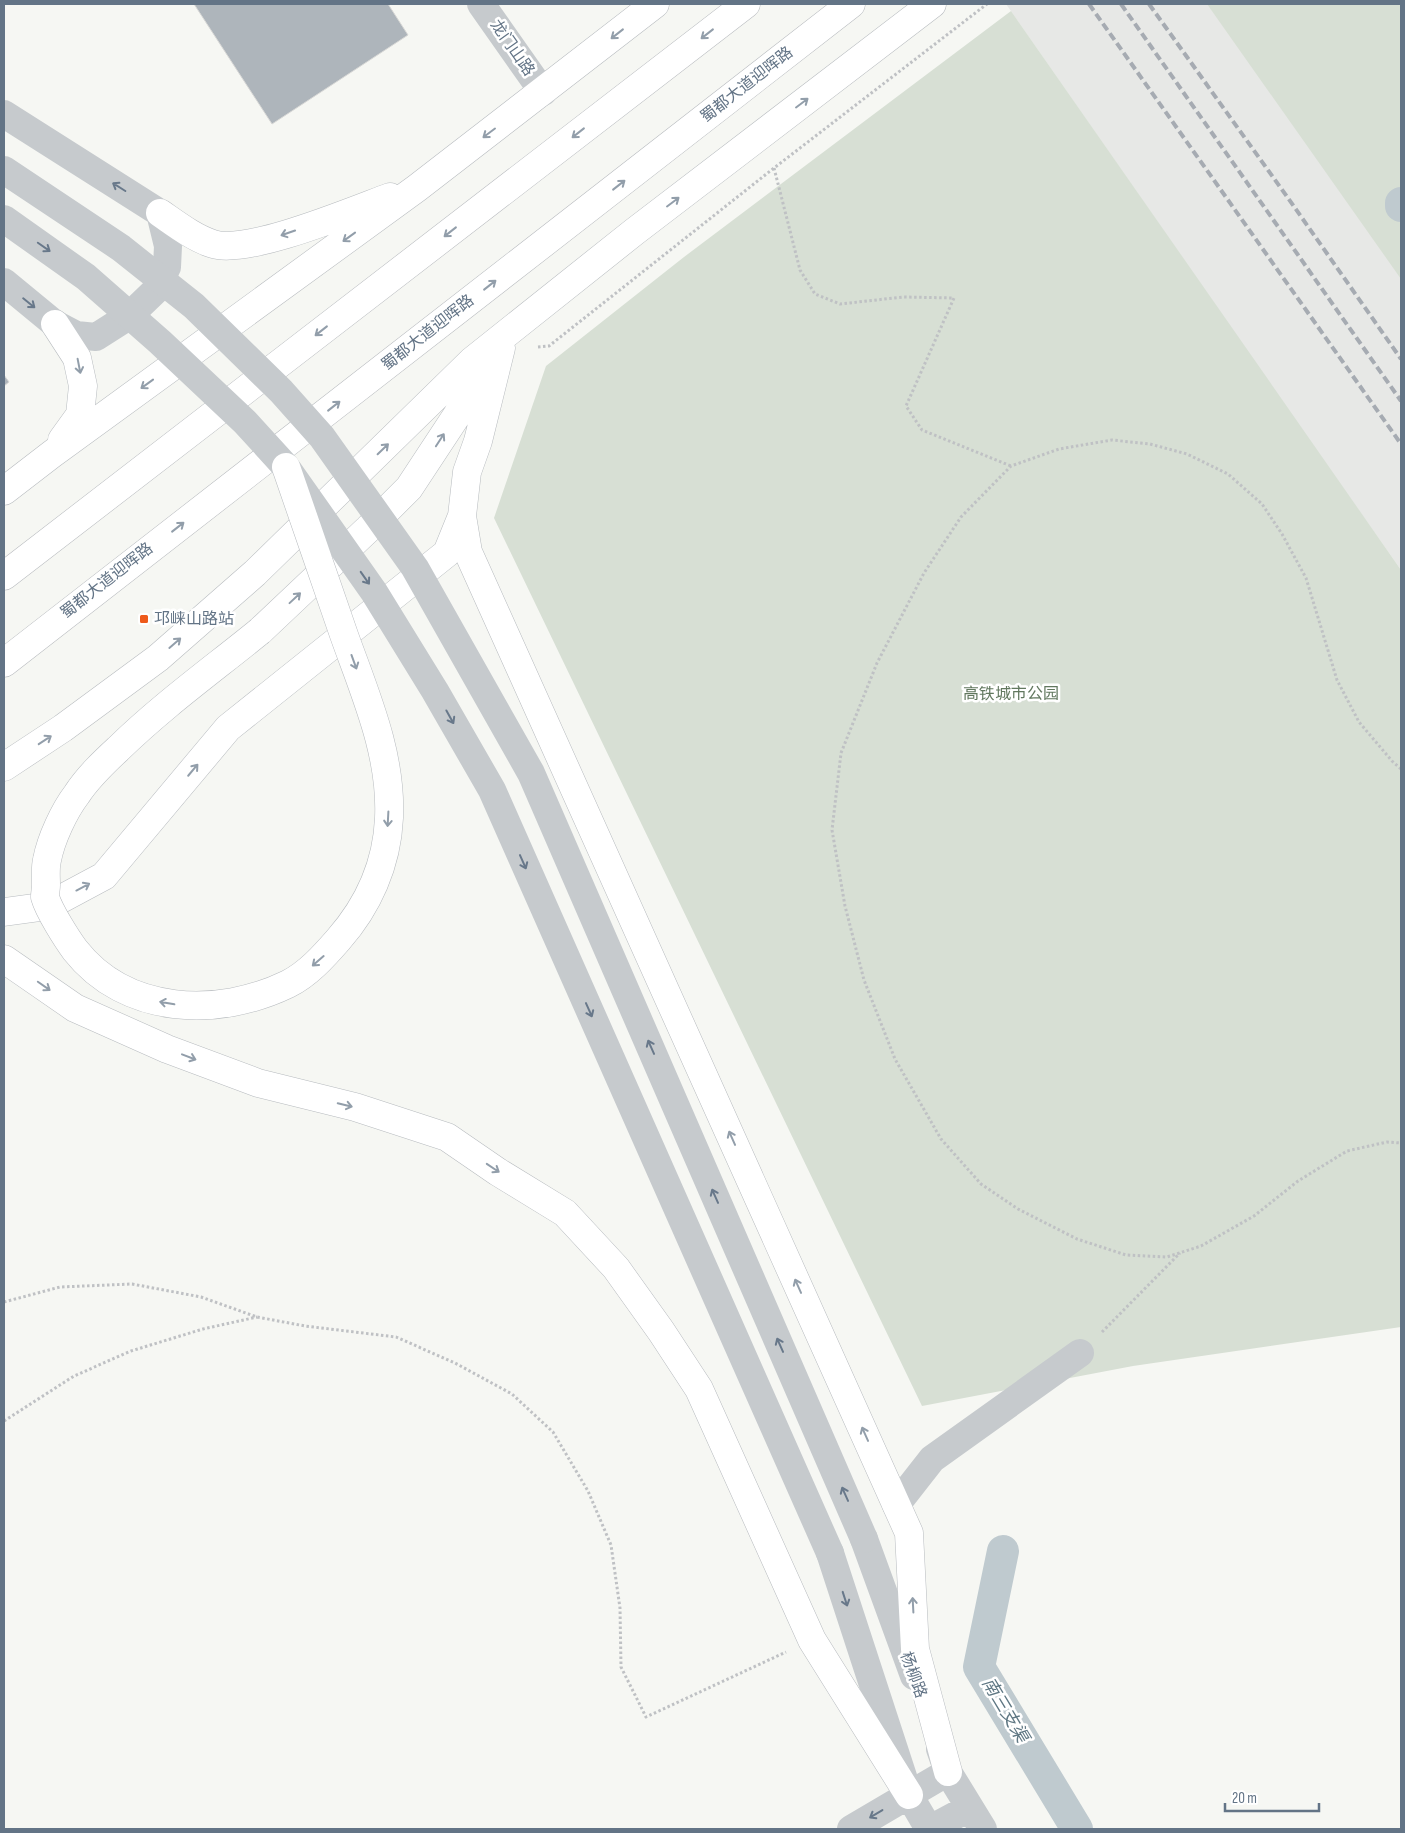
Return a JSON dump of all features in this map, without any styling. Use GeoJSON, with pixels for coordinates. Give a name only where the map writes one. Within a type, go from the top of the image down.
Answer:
{"type":"FeatureCollection","features":[{"type":"Feature","properties":{"kind":"main road"},"geometry":{"type":"LineString","coordinates":[[4,491],[417,188],[655,4]]}},
{"type":"Feature","properties":{"kind":"main road"},"geometry":{"type":"LineString","coordinates":[[4,576],[746,4]]}},
{"type":"Feature","properties":{"kind":"main road","name":"蜀都大道迎晖路"},"geometry":{"type":"LineString","coordinates":[[4,663],[851,4]]}},
{"type":"Feature","properties":{"kind":"main road"},"geometry":{"type":"LineString","coordinates":[[4,767],[63,728],[158,658],[255,574],[472,361],[634,232],[932,4]]}},
{"type":"Feature","properties":{"kind":"main road"},"geometry":{"type":"LineString","coordinates":[[160,213],[188,231],[214,244],[241,245],[270,239],[417,188]]}},
{"type":"Feature","properties":{"kind":"main road"},"geometry":{"type":"LineString","coordinates":[[286,467],[372,711],[386,769],[389,818],[383,858],[371,893],[351,925],[321,960],[290,983],[254,996],[219,1005],[188,1006],[150,1000],[115,984],[85,963],[64,936],[46,897],[46,861],[60,822],[77,793],[139,729],[260,631],[368,529],[409,488],[501,348],[634,232]]}},
{"type":"Feature","properties":{"kind":"main road"},"geometry":{"type":"LineString","coordinates":[[52,454],[80,415],[83,386],[77,358],[55,324]]}},
{"type":"Feature","properties":{"kind":"main road"},"geometry":{"type":"LineString","coordinates":[[4,912],[48,906],[104,876],[228,728],[447,553],[462,516],[467,472],[478,441],[501,348]]}},
{"type":"Feature","properties":{"kind":"main road"},"geometry":{"type":"LineString","coordinates":[[462,516],[468,552],[909,1533],[915,1649],[948,1772]]}},
{"type":"Feature","properties":{"kind":"main road"},"geometry":{"type":"LineString","coordinates":[[4,959],[75,1008],[167,1049],[258,1083],[355,1107],[447,1136],[498,1172],[565,1213],[616,1268],[699,1389],[812,1640],[909,1795]]}},
{"type":"Feature","properties":{"kind":"street","name":"龙门山路"},"geometry":{"type":"LineString","coordinates":[[481,4],[543,92]]}},
{"type":"Feature","properties":{"kind":"street"},"geometry":{"type":"LineString","coordinates":[[4,114],[160,213],[168,246],[167,267],[156,290],[129,316],[96,337],[76,336],[55,324],[4,282]]}},
{"type":"Feature","properties":{"kind":"street","name":"杨柳路"},"geometry":{"type":"LineString","coordinates":[[4,170],[121,248],[194,306],[281,391],[322,437],[415,568],[531,773],[864,1539],[948,1772],[976,1819]]}},
{"type":"Feature","properties":{"kind":"street"},"geometry":{"type":"LineString","coordinates":[[4,219],[86,277],[245,422],[286,467],[374,592],[435,691],[492,790],[830,1553],[909,1795],[930,1829],[976,1819]]}},
{"type":"Feature","properties":{"kind":"street"},"geometry":{"type":"LineString","coordinates":[[4,679],[70,610]]}},
{"type":"Feature","properties":{"kind":"street"},"geometry":{"type":"LineString","coordinates":[[896,1505],[932,1459],[1080,1353]]}},
{"type":"Feature","properties":{"kind":"street"},"geometry":{"type":"LineString","coordinates":[[851,1829],[948,1772]]}},
{"type":"Feature","properties":{"kind":"path"},"geometry":{"type":"LineString","coordinates":[[501,348],[549,346],[774,168],[987,4]]}},
{"type":"Feature","properties":{"kind":"path"},"geometry":{"type":"LineString","coordinates":[[774,168],[800,270],[815,294],[840,304],[903,297],[954,298],[906,406],[922,430],[1011,466]]}},
{"type":"Feature","properties":{"kind":"path"},"geometry":{"type":"LineString","coordinates":[[1401,769],[1359,722],[1337,680],[1306,578],[1282,534],[1262,504],[1228,474],[1187,454],[1150,444],[1112,440],[1059,449],[1011,466],[961,517],[924,573],[877,663],[841,752],[832,830],[844,906],[864,980],[895,1059],[941,1138],[982,1184],[1018,1209],[1077,1239],[1126,1254],[1167,1257],[1201,1246],[1254,1216],[1298,1181],[1347,1151],[1387,1142],[1401,1143]]}},
{"type":"Feature","properties":{"kind":"path"},"geometry":{"type":"LineString","coordinates":[[1080,1353],[1180,1253]]}},
{"type":"Feature","properties":{"kind":"path"},"geometry":{"type":"LineString","coordinates":[[4,1302],[60,1287],[132,1284],[201,1297],[257,1316],[305,1326],[396,1337],[455,1362],[512,1394],[554,1432],[588,1491],[611,1545],[620,1608],[621,1668],[646,1717],[812,1640]]}},
{"type":"Feature","properties":{"kind":"path"},"geometry":{"type":"LineString","coordinates":[[4,1421],[74,1376],[131,1351],[203,1329],[257,1316]]}},
{"type":"Feature","properties":{"kind":"shaded area"},"geometry":{"type":"Polygon","coordinates":[[[1006,4],[1401,4],[1401,570],[1310,441],[1006,4]]]}},
{"type":"Feature","properties":{"kind":"green space"},"geometry":{"type":"Polygon","coordinates":[[[1207,4],[1401,4],[1401,279],[1207,4]]]}},
{"type":"Feature","properties":{"kind":"green space","name":"高铁城市公园"},"geometry":{"type":"Polygon","coordinates":[[[1011,11],[1401,570],[1401,1327],[1133,1366],[922,1406],[494,518],[546,366],[684,257],[1011,11]]]}},
{"type":"Feature","properties":{"kind":"building"},"geometry":{"type":"Polygon","coordinates":[[[194,4],[388,4],[408,35],[272,124],[194,4]]]}},
{"type":"Feature","properties":{"kind":"building"},"geometry":{"type":"Polygon","coordinates":[[[4,375],[9,382],[4,386],[4,375]]]}},
{"type":"Feature","properties":{"kind":"waterway","name":"南三支渠"},"geometry":{"type":"LineString","coordinates":[[1003,1551],[979,1667],[1077,1829]]}},
{"type":"Feature","properties":{"kind":"railway"},"geometry":{"type":"LineString","coordinates":[[1089,4],[1401,444]]}},
{"type":"Feature","properties":{"kind":"railway"},"geometry":{"type":"LineString","coordinates":[[1121,4],[1401,401]]}},
{"type":"Feature","properties":{"kind":"railway"},"geometry":{"type":"LineString","coordinates":[[1149,4],[1401,359]]}},
{"type":"Feature","properties":{"kind":"place","name":"邛崃山路站"},"geometry":{"type":"Point","coordinates":[144,619]}}]}
